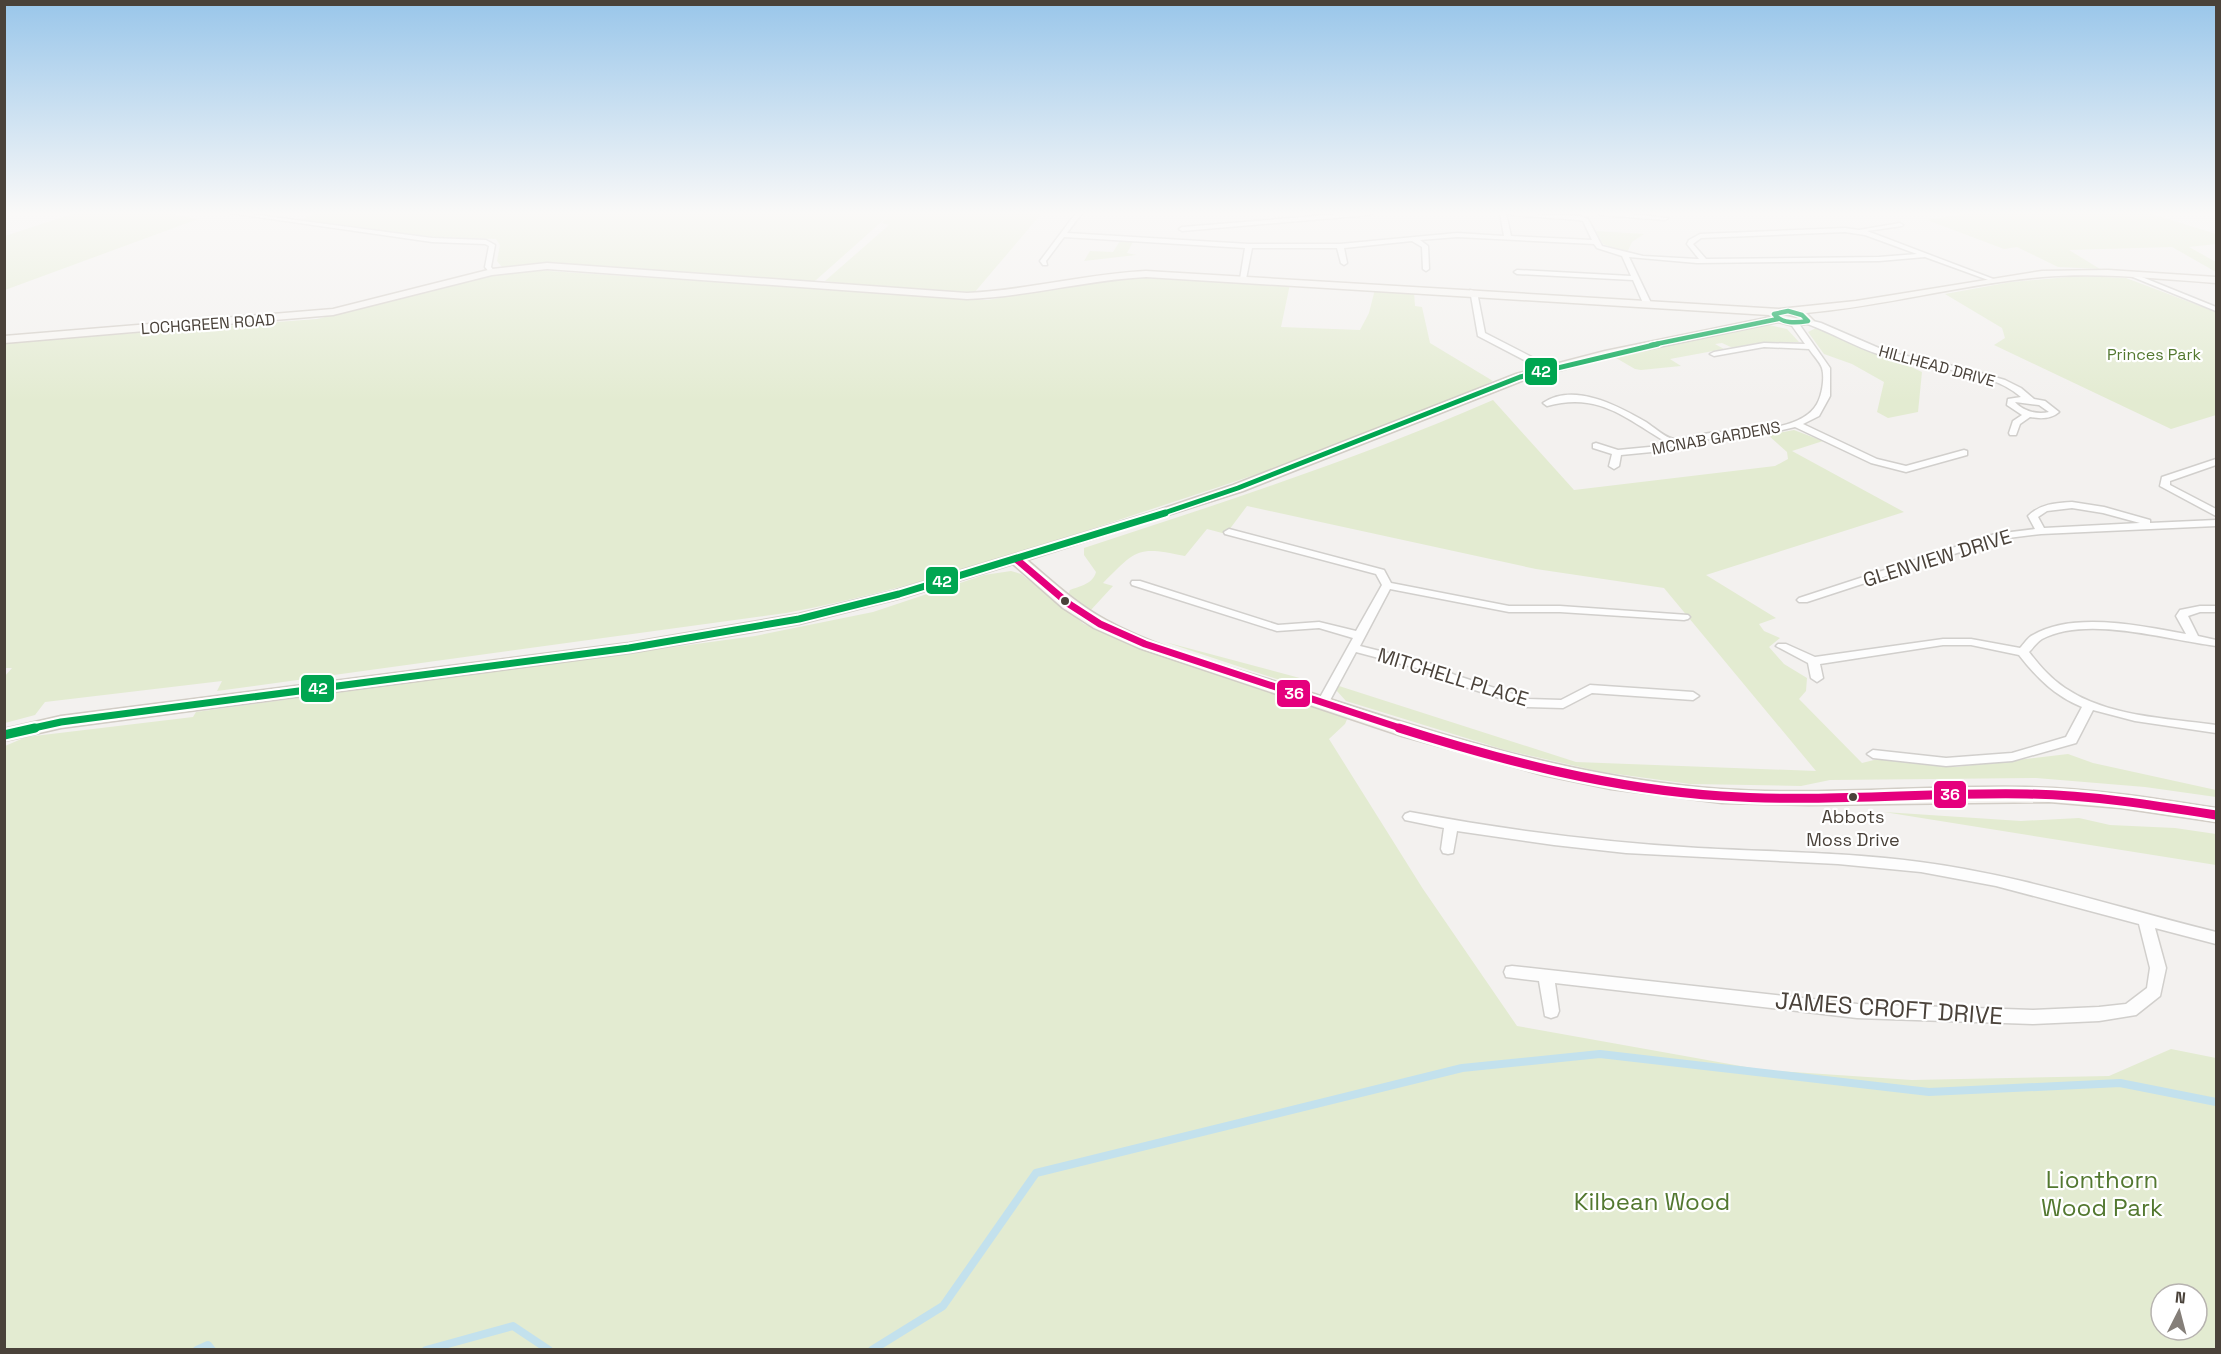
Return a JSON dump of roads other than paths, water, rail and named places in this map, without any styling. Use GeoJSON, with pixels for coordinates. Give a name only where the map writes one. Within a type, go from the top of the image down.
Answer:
{"type":"FeatureCollection","features":[{"type":"Feature","properties":{"kind":"street","name":"LOCHGREEN ROAD"},"geometry":{"type":"LineString","coordinates":[[4,340],[333,312],[475,276]]}},
{"type":"Feature","properties":{"kind":"street","name":"LOCHGREEN ROAD"},"geometry":{"type":"LineString","coordinates":[[698,276],[967,296],[1020,293],[1116,276]]}},
{"type":"Feature","properties":{"kind":"street","name":"LOCHGREEN ROAD"},"geometry":{"type":"LineString","coordinates":[[1178,276],[1733,308],[1783,316]]}},
{"type":"Feature","properties":{"kind":"street"},"geometry":{"type":"LineString","coordinates":[[1599,276],[1635,278],[1647,303]]}},
{"type":"Feature","properties":{"kind":"street"},"geometry":{"type":"LineString","coordinates":[[1983,276],[1993,280]]}},
{"type":"Feature","properties":{"kind":"street"},"geometry":{"type":"LineString","coordinates":[[4,735],[61,722],[617,650],[799,619],[899,594],[1238,488],[1462,402],[1520,377],[1548,369],[1783,316],[1993,280],[2029,276]]}},
{"type":"Feature","properties":{"kind":"street"},"geometry":{"type":"LineString","coordinates":[[2135,276],[2217,309]]}},
{"type":"Feature","properties":{"kind":"street"},"geometry":{"type":"LineString","coordinates":[[2162,276],[2217,280]]}},
{"type":"Feature","properties":{"kind":"street"},"geometry":{"type":"LineString","coordinates":[[1473,292],[1481,334],[1548,369]]}},
{"type":"Feature","properties":{"kind":"street"},"geometry":{"type":"LineString","coordinates":[[1783,316],[1808,319],[1831,309]]}},
{"type":"Feature","properties":{"kind":"street","name":"MCNAB GARDENS"},"geometry":{"type":"LineString","coordinates":[[1596,446],[1617,453],[1662,448],[1672,442],[1760,432],[1796,424],[1816,414],[1826,396],[1826,368],[1811,346],[1783,316]]}},
{"type":"Feature","properties":{"kind":"street","name":"HILLHEAD DRIVE"},"geometry":{"type":"LineString","coordinates":[[1808,319],[1894,357],[1997,380],[2055,412],[2051,415],[2029,414]]}},
{"type":"Feature","properties":{"kind":"street"},"geometry":{"type":"LineString","coordinates":[[1720,344],[1734,351]]}},
{"type":"Feature","properties":{"kind":"street"},"geometry":{"type":"LineString","coordinates":[[1714,354],[1764,345],[1811,346]]}},
{"type":"Feature","properties":{"kind":"street"},"geometry":{"type":"LineString","coordinates":[[1547,403],[1570,397],[1594,400],[1672,442]]}},
{"type":"Feature","properties":{"kind":"street"},"geometry":{"type":"LineString","coordinates":[[2013,433],[2016,423],[2029,414],[2011,405],[2011,401],[2030,400]]}},
{"type":"Feature","properties":{"kind":"street"},"geometry":{"type":"LineString","coordinates":[[1796,424],[1874,461],[1906,469],[1965,453]]}},
{"type":"Feature","properties":{"kind":"street"},"geometry":{"type":"LineString","coordinates":[[1614,466],[1617,453]]}},
{"type":"Feature","properties":{"kind":"street"},"geometry":{"type":"LineString","coordinates":[[2217,462],[2165,479],[2165,486],[2217,513]]}},
{"type":"Feature","properties":{"kind":"street"},"geometry":{"type":"LineString","coordinates":[[2041,531],[2032,516],[2039,509],[2055,506],[2092,508],[2157,525]]}},
{"type":"Feature","properties":{"kind":"street","name":"GLENVIEW DRIVE"},"geometry":{"type":"LineString","coordinates":[[1803,600],[1999,536],[2041,531],[2217,523]]}},
{"type":"Feature","properties":{"kind":"street"},"geometry":{"type":"LineString","coordinates":[[1229,532],[1380,572],[1387,585]]}},
{"type":"Feature","properties":{"kind":"street"},"geometry":{"type":"LineString","coordinates":[[1016,559],[1069,604],[1100,624],[1145,644],[1459,745],[1547,770],[1681,793],[1744,797],[2026,794],[2081,797],[2217,815]]}},
{"type":"Feature","properties":{"kind":"street"},"geometry":{"type":"LineString","coordinates":[[1136,583],[1277,628],[1319,624],[1360,636]]}},
{"type":"Feature","properties":{"kind":"street"},"geometry":{"type":"LineString","coordinates":[[1324,701],[1387,585]]}},
{"type":"Feature","properties":{"kind":"street"},"geometry":{"type":"LineString","coordinates":[[1387,585],[1509,609],[1560,609],[1684,617]]}},
{"type":"Feature","properties":{"kind":"street"},"geometry":{"type":"LineString","coordinates":[[1611,602],[1616,614]]}},
{"type":"Feature","properties":{"kind":"street"},"geometry":{"type":"LineString","coordinates":[[2194,639],[2182,616],[2184,612],[2191,609],[2217,609]]}},
{"type":"Feature","properties":{"kind":"street"},"geometry":{"type":"LineString","coordinates":[[2023,652],[2027,642],[2036,635],[2072,627],[2104,626],[2217,643]]}},
{"type":"Feature","properties":{"kind":"street"},"geometry":{"type":"LineString","coordinates":[[1782,646],[1814,661],[1943,642],[1971,642],[2023,652],[2041,677],[2089,706],[2111,713],[2217,729]]}},
{"type":"Feature","properties":{"kind":"street","name":"MITCHELL PLACE"},"geometry":{"type":"LineString","coordinates":[[1353,648],[1428,667],[1451,678],[1527,703],[1563,704],[1590,689],[1693,696]]}},
{"type":"Feature","properties":{"kind":"street"},"geometry":{"type":"LineString","coordinates":[[1814,661],[1817,678]]}},
{"type":"Feature","properties":{"kind":"street"},"geometry":{"type":"LineString","coordinates":[[1873,754],[1947,762],[2012,758],[2072,740],[2089,706]]}},
{"type":"Feature","properties":{"kind":"street"},"geometry":{"type":"LineString","coordinates":[[1410,817],[1482,832],[1697,852],[1855,859],[1924,867],[2031,890],[2217,938]]}},
{"type":"Feature","properties":{"kind":"street"},"geometry":{"type":"LineString","coordinates":[[1448,849],[1451,825]]}},
{"type":"Feature","properties":{"kind":"street","name":"JAMES CROFT DRIVE"},"geometry":{"type":"LineString","coordinates":[[1512,972],[1857,1011],[2033,1017],[2099,1014],[2130,1010],[2154,991],[2158,968],[2146,921]]}},
{"type":"Feature","properties":{"kind":"street"},"geometry":{"type":"LineString","coordinates":[[1546,976],[1551,1011]]}},
{"type":"Feature","properties":{"kind":"waterway"},"geometry":{"type":"LineString","coordinates":[[872,1350],[943,1306],[1036,1173],[1462,1068],[1600,1054],[1929,1092],[2120,1083],[2216,1102]]}},
{"type":"Feature","properties":{"kind":"waterway"},"geometry":{"type":"LineString","coordinates":[[426,1350],[513,1326],[549,1350]]}},
{"type":"Feature","properties":{"kind":"waterway"},"geometry":{"type":"LineString","coordinates":[[197,1350],[208,1345],[212,1350]]}},
{"type":"Feature","properties":{"kind":"place","name":"Abbots Moss Drive"},"geometry":{"type":"Point","coordinates":[1853,797]}},
{"type":"Feature","properties":{"kind":"park label","name":"Princes Park"},"geometry":{"type":"Point","coordinates":[2154,354]}},
{"type":"Feature","properties":{"kind":"park label","name":"Lionthorn Wood Park"},"geometry":{"type":"Point","coordinates":[2102,1193]}},
{"type":"Feature","properties":{"kind":"park label","name":"Kilbean Wood"},"geometry":{"type":"Point","coordinates":[1652,1201]}}]}
